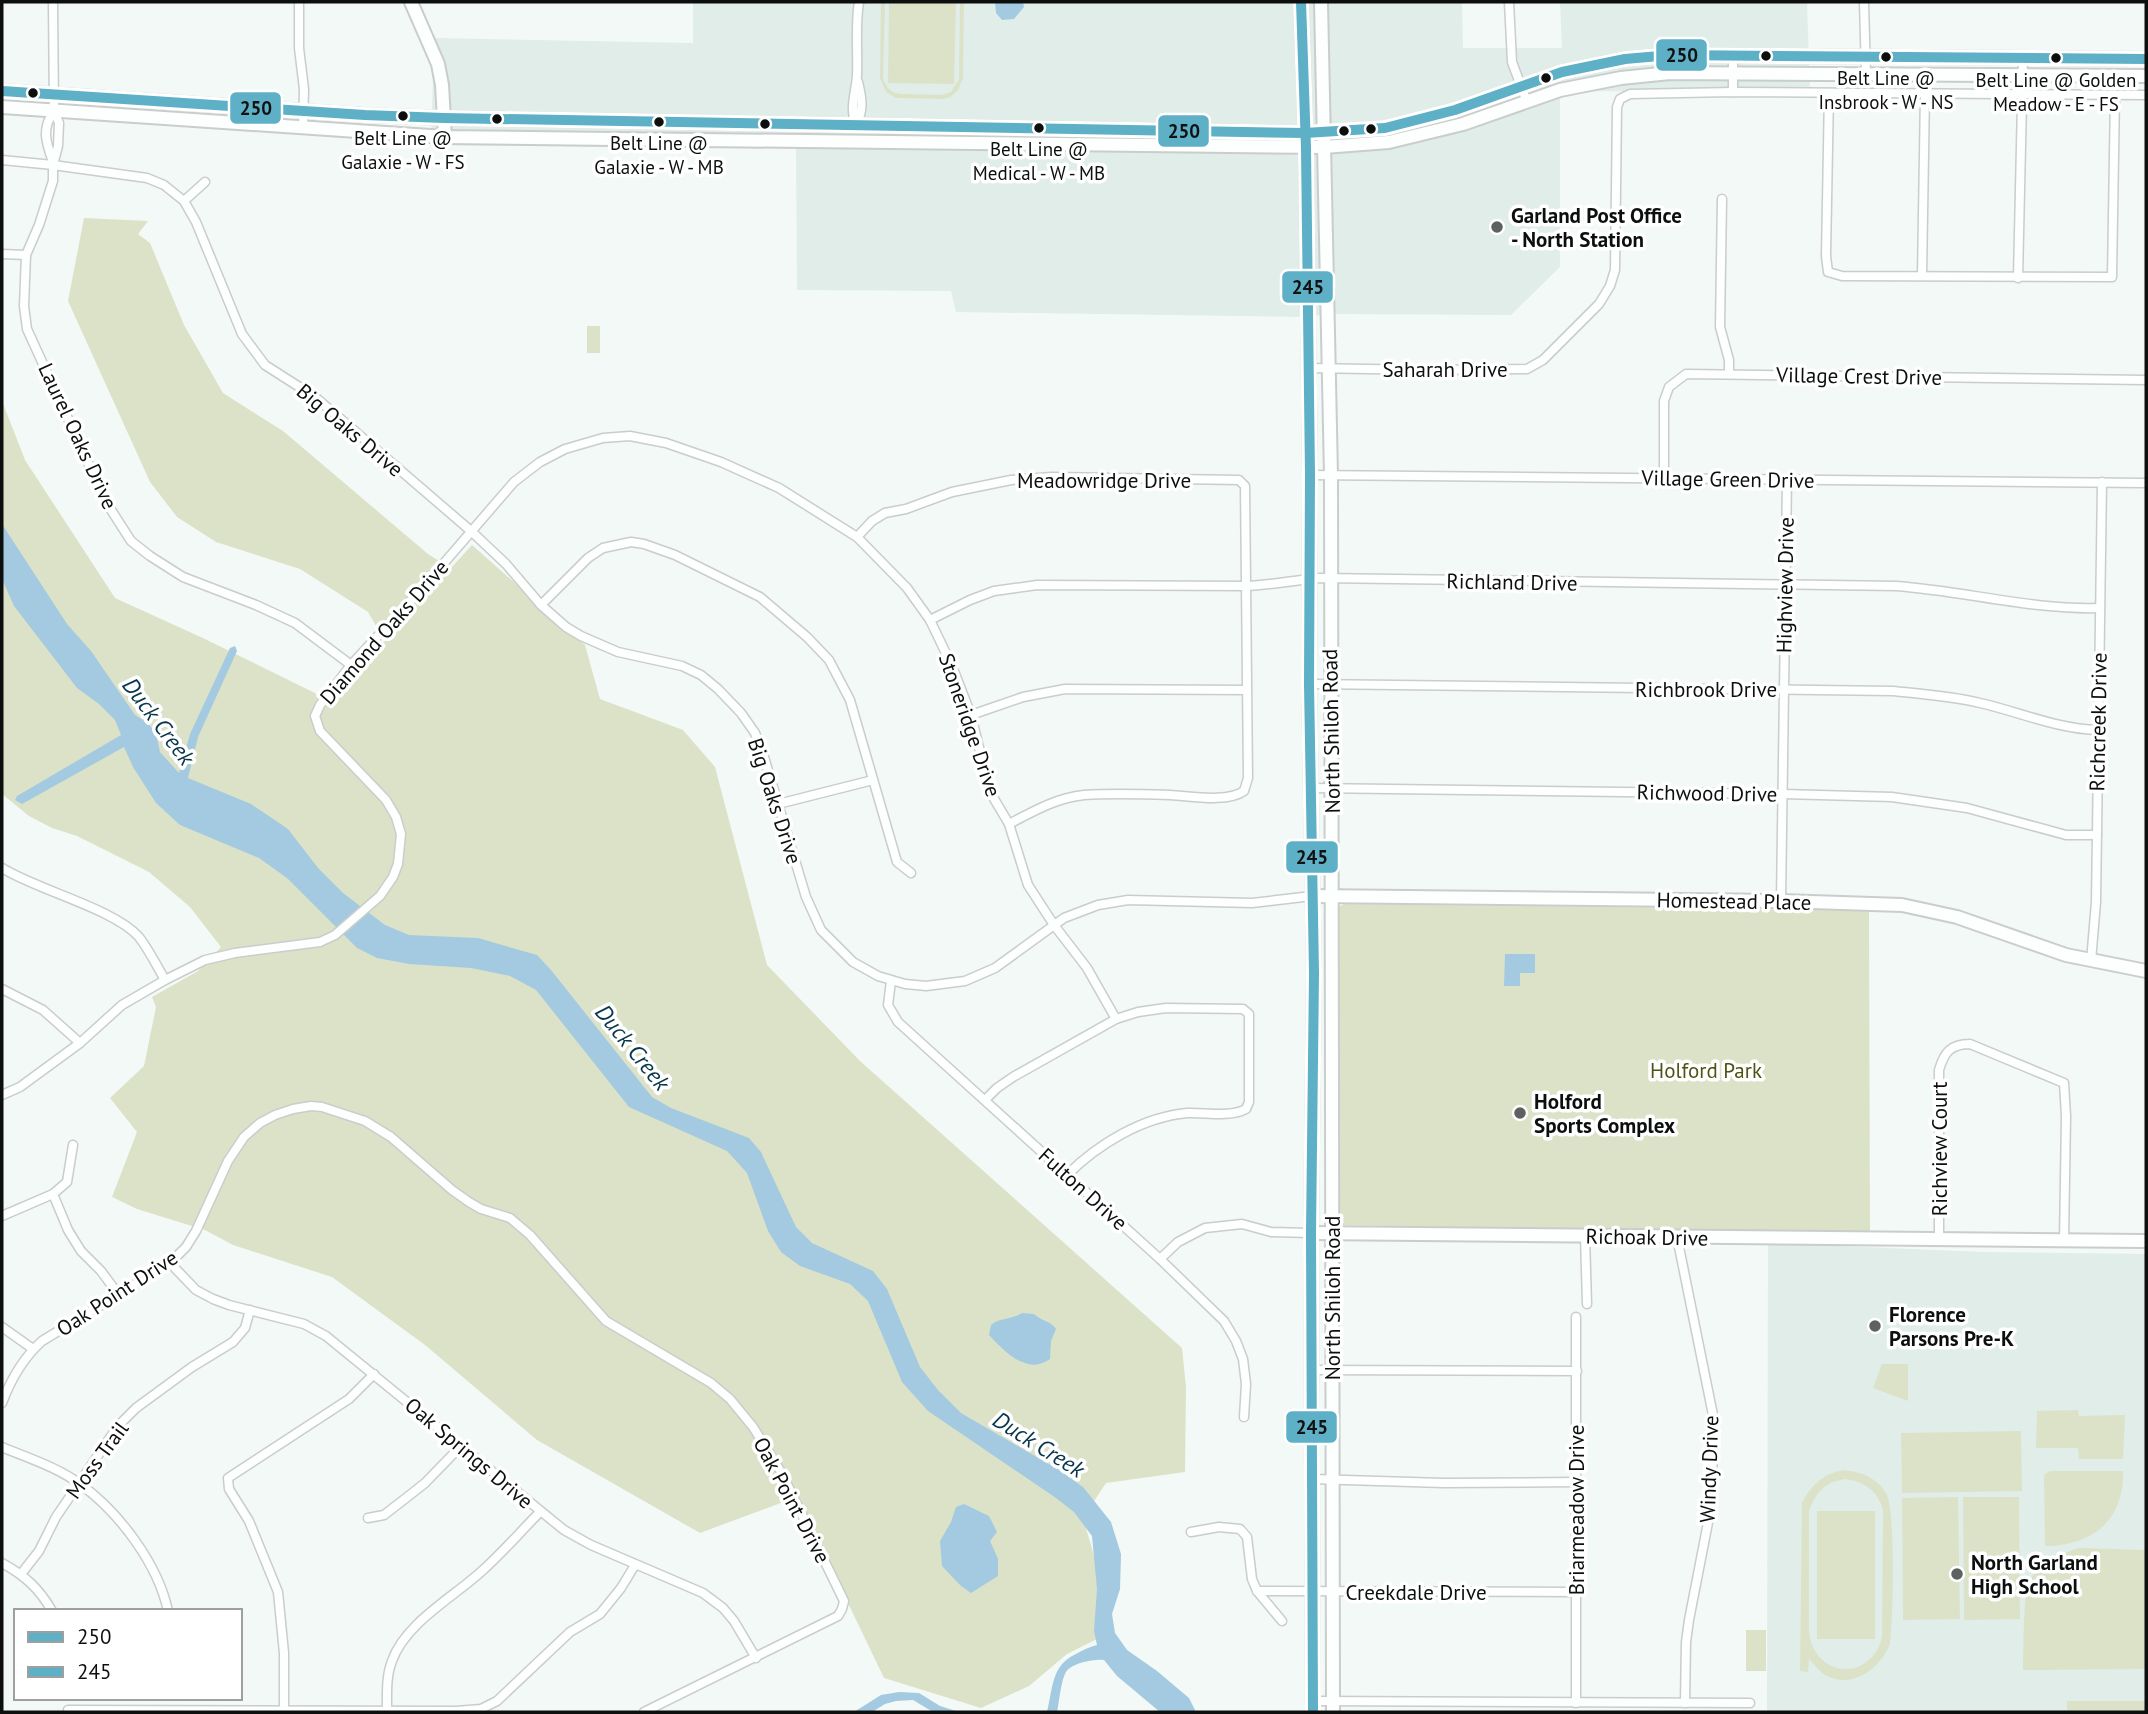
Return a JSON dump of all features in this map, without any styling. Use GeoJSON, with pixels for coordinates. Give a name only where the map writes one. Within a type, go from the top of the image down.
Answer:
{"type":"FeatureCollection","features":[{"type":"Feature","properties":{"kind":"main road"},"geometry":{"type":"LineString","coordinates":[[411,2],[438,64],[445,137]]}},
{"type":"Feature","properties":{"kind":"main road","name":"North Shiloh Road"},"geometry":{"type":"LineString","coordinates":[[1301,2],[1306,148],[1310,475],[1313,1707]]}},
{"type":"Feature","properties":{"kind":"main road","name":"North Shiloh Road"},"geometry":{"type":"LineString","coordinates":[[1321,2],[1331,475],[1333,1707]]}},
{"type":"Feature","properties":{"kind":"main road"},"geometry":{"type":"LineString","coordinates":[[2,91],[444,118],[1305,133],[1385,128],[1455,110],[1562,72],[1625,59],[1671,55],[2146,59]]}},
{"type":"Feature","properties":{"kind":"main road"},"geometry":{"type":"LineString","coordinates":[[2,107],[445,137],[1324,148],[1389,142],[1463,124],[1560,90],[1621,78],[1670,73],[2146,76]]}},
{"type":"Feature","properties":{"kind":"main road"},"geometry":{"type":"LineString","coordinates":[[707,122],[707,140]]}},
{"type":"Feature","properties":{"kind":"main road"},"geometry":{"type":"LineString","coordinates":[[848,142],[856,125]]}},
{"type":"Feature","properties":{"kind":"main road"},"geometry":{"type":"LineString","coordinates":[[1082,130],[1084,146]]}},
{"type":"Feature","properties":{"kind":"main road","name":"Homestead Place"},"geometry":{"type":"LineString","coordinates":[[1312,896],[1781,901],[1902,905],[1957,917],[2033,945],[2091,961],[2146,971]]}},
{"type":"Feature","properties":{"kind":"main road"},"geometry":{"type":"LineString","coordinates":[[1312,1084],[1332,1084]]}},
{"type":"Feature","properties":{"kind":"main road","name":"Richoak Drive"},"geometry":{"type":"LineString","coordinates":[[1311,1233],[2146,1241]]}},
{"type":"Feature","properties":{"kind":"street","name":"Laurel Oaks Drive"},"geometry":{"type":"LineString","coordinates":[[53,2],[54,111],[60,123],[54,181],[26,255],[24,306],[27,329],[106,502],[131,541],[183,578],[256,604],[295,623],[351,665]]}},
{"type":"Feature","properties":{"kind":"street"},"geometry":{"type":"LineString","coordinates":[[299,2],[303,129]]}},
{"type":"Feature","properties":{"kind":"street"},"geometry":{"type":"LineString","coordinates":[[856,125],[862,106],[857,80],[859,2]]}},
{"type":"Feature","properties":{"kind":"street"},"geometry":{"type":"LineString","coordinates":[[1509,2],[1512,62],[1527,102]]}},
{"type":"Feature","properties":{"kind":"street"},"geometry":{"type":"LineString","coordinates":[[1864,2],[1866,74]]}},
{"type":"Feature","properties":{"kind":"street"},"geometry":{"type":"LineString","coordinates":[[1733,55],[1733,92],[2146,95]]}},
{"type":"Feature","properties":{"kind":"street"},"geometry":{"type":"LineString","coordinates":[[2018,278],[2023,58]]}},
{"type":"Feature","properties":{"kind":"street","name":"Saharah Drive"},"geometry":{"type":"LineString","coordinates":[[1309,368],[1527,369],[1543,360],[1599,304],[1610,286],[1615,270],[1617,107],[1620,99],[1630,94],[1733,92]]}},
{"type":"Feature","properties":{"kind":"street"},"geometry":{"type":"LineString","coordinates":[[1829,93],[1828,272],[1842,276],[2018,278],[2112,277],[2115,95]]}},
{"type":"Feature","properties":{"kind":"street"},"geometry":{"type":"LineString","coordinates":[[1922,276],[1925,93]]}},
{"type":"Feature","properties":{"kind":"street","name":"Big Oaks Drive"},"geometry":{"type":"LineString","coordinates":[[2,160],[147,178],[164,185],[184,201],[196,222],[242,334],[265,365],[315,397],[471,531],[541,605],[566,627],[618,652],[682,666],[701,675],[741,713],[755,733],[806,897],[821,930],[853,962],[891,981],[926,986],[965,981],[995,968],[1054,925],[1098,905],[1128,900],[1252,902],[1312,896]]}},
{"type":"Feature","properties":{"kind":"street"},"geometry":{"type":"LineString","coordinates":[[184,201],[205,182]]}},
{"type":"Feature","properties":{"kind":"street"},"geometry":{"type":"LineString","coordinates":[[1723,199],[1720,327],[1730,360],[1730,374]]}},
{"type":"Feature","properties":{"kind":"street"},"geometry":{"type":"LineString","coordinates":[[2,254],[26,255]]}},
{"type":"Feature","properties":{"kind":"street","name":"Village Crest Drive"},"geometry":{"type":"LineString","coordinates":[[1664,478],[1664,401],[1669,387],[1686,374],[2146,380]]}},
{"type":"Feature","properties":{"kind":"street","name":"Stoneridge Drive"},"geometry":{"type":"LineString","coordinates":[[471,531],[514,482],[540,462],[565,449],[603,438],[630,436],[677,446],[721,462],[779,488],[857,537],[907,588],[930,620],[971,715],[990,792],[1009,824],[1028,885],[1087,968],[1116,1019]]}},
{"type":"Feature","properties":{"kind":"street","name":"Village Green Drive"},"geometry":{"type":"LineString","coordinates":[[1310,475],[2146,483]]}},
{"type":"Feature","properties":{"kind":"street","name":"Meadowridge Drive"},"geometry":{"type":"LineString","coordinates":[[857,537],[872,521],[885,513],[906,509],[952,492],[1011,480],[1052,477],[1239,480],[1245,486],[1245,586]]}},
{"type":"Feature","properties":{"kind":"street","name":"Highview Drive"},"geometry":{"type":"LineString","coordinates":[[1781,901],[1787,480]]}},
{"type":"Feature","properties":{"kind":"street","name":"Richcreek Drive"},"geometry":{"type":"LineString","coordinates":[[2091,961],[2095,927],[2102,482]]}},
{"type":"Feature","properties":{"kind":"street","name":"Diamond Oaks Drive"},"geometry":{"type":"LineString","coordinates":[[2,1095],[20,1087],[80,1043],[122,1005],[165,980],[205,960],[235,953],[320,942],[335,935],[380,895],[398,864],[401,834],[396,817],[386,800],[320,731],[316,716],[320,705],[351,665],[471,531]]}},
{"type":"Feature","properties":{"kind":"street"},"geometry":{"type":"LineString","coordinates":[[541,605],[588,558],[603,548],[631,542],[675,555],[760,597],[807,637],[829,660],[850,700],[897,862],[911,873]]}},
{"type":"Feature","properties":{"kind":"street","name":"Richland Drive"},"geometry":{"type":"LineString","coordinates":[[930,620],[994,591],[1037,585],[1245,586],[1309,579],[1917,587],[2069,609],[2100,608]]}},
{"type":"Feature","properties":{"kind":"street"},"geometry":{"type":"LineString","coordinates":[[1009,824],[1050,802],[1084,795],[1214,797],[1238,796],[1244,791],[1248,778],[1245,586]]}},
{"type":"Feature","properties":{"kind":"street","name":"Richbrook Drive"},"geometry":{"type":"LineString","coordinates":[[1309,684],[1893,691],[1978,702],[2067,728],[2098,730]]}},
{"type":"Feature","properties":{"kind":"street"},"geometry":{"type":"LineString","coordinates":[[971,715],[1023,697],[1065,689],[1246,690]]}},
{"type":"Feature","properties":{"kind":"street"},"geometry":{"type":"LineString","coordinates":[[778,804],[873,780]]}},
{"type":"Feature","properties":{"kind":"street","name":"Richwood Drive"},"geometry":{"type":"LineString","coordinates":[[1312,788],[1892,797],[1967,808],[2066,835],[2097,835]]}},
{"type":"Feature","properties":{"kind":"street"},"geometry":{"type":"LineString","coordinates":[[2,868],[126,926],[138,937],[165,980]]}},
{"type":"Feature","properties":{"kind":"street","name":"Fulton Drive"},"geometry":{"type":"LineString","coordinates":[[891,981],[888,1005],[898,1022],[1160,1259],[1224,1321],[1236,1340],[1245,1372],[1244,1417]]}},
{"type":"Feature","properties":{"kind":"street"},"geometry":{"type":"LineString","coordinates":[[2,989],[43,1010],[80,1043]]}},
{"type":"Feature","properties":{"kind":"street"},"geometry":{"type":"LineString","coordinates":[[985,1100],[1013,1077],[1116,1019],[1138,1012],[1166,1008],[1243,1009],[1249,1014],[1249,1102],[1246,1109],[1234,1113],[1188,1113],[1150,1121],[1094,1151],[1068,1175]]}},
{"type":"Feature","properties":{"kind":"street","name":"Richview Court"},"geometry":{"type":"LineString","coordinates":[[1939,1239],[1939,1070],[1943,1055],[1953,1046],[1970,1044],[2064,1083],[2064,1241]]}},
{"type":"Feature","properties":{"kind":"street","name":"Oak Point Drive"},"geometry":{"type":"LineString","coordinates":[[2,1403],[18,1369],[41,1341],[170,1263],[186,1247],[228,1161],[244,1137],[260,1123],[293,1109],[312,1106],[365,1121],[391,1137],[469,1202],[481,1209],[510,1218],[530,1235],[606,1321],[700,1376],[730,1399],[753,1427],[770,1452],[844,1601],[842,1609],[833,1619],[756,1658]]}},
{"type":"Feature","properties":{"kind":"street"},"geometry":{"type":"LineString","coordinates":[[2,1216],[53,1194],[67,1182],[73,1145]]}},
{"type":"Feature","properties":{"kind":"street"},"geometry":{"type":"LineString","coordinates":[[53,1194],[68,1230],[81,1251],[101,1271],[118,1294]]}},
{"type":"Feature","properties":{"kind":"street","name":"Richoak Drive"},"geometry":{"type":"LineString","coordinates":[[1160,1259],[1178,1242],[1205,1228],[1242,1224],[1271,1233],[1311,1233]]}},
{"type":"Feature","properties":{"kind":"street"},"geometry":{"type":"LineString","coordinates":[[1585,1236],[1587,1304]]}},
{"type":"Feature","properties":{"kind":"street","name":"Windy Drive"},"geometry":{"type":"LineString","coordinates":[[1677,1237],[1713,1415],[1712,1502],[1689,1620],[1685,1703]]}},
{"type":"Feature","properties":{"kind":"street","name":"Oak Springs Drive"},"geometry":{"type":"LineString","coordinates":[[170,1263],[196,1290],[229,1305],[304,1324],[326,1336],[564,1530],[635,1565],[703,1593],[723,1608],[734,1621],[756,1658]]}},
{"type":"Feature","properties":{"kind":"street","name":"Moss Trail"},"geometry":{"type":"LineString","coordinates":[[21,1574],[39,1551],[56,1517],[118,1426],[136,1408],[192,1367],[233,1342],[245,1328],[250,1310]]}},
{"type":"Feature","properties":{"kind":"street","name":"Briarmeadow Drive"},"geometry":{"type":"LineString","coordinates":[[1576,1317],[1576,1703]]}},
{"type":"Feature","properties":{"kind":"street"},"geometry":{"type":"LineString","coordinates":[[2,1326],[33,1349]]}},
{"type":"Feature","properties":{"kind":"street"},"geometry":{"type":"LineString","coordinates":[[1311,1370],[1577,1371]]}},
{"type":"Feature","properties":{"kind":"street"},"geometry":{"type":"LineString","coordinates":[[284,1711],[284,1653],[278,1592],[250,1521],[229,1489],[228,1478],[349,1399],[374,1374]]}},
{"type":"Feature","properties":{"kind":"street"},"geometry":{"type":"LineString","coordinates":[[2,1447],[79,1483],[113,1512],[146,1557],[157,1578],[167,1609]]}},
{"type":"Feature","properties":{"kind":"street"},"geometry":{"type":"LineString","coordinates":[[368,1518],[384,1515],[425,1483],[460,1447]]}},
{"type":"Feature","properties":{"kind":"street"},"geometry":{"type":"LineString","coordinates":[[1312,1479],[1444,1483],[1577,1482]]}},
{"type":"Feature","properties":{"kind":"street"},"geometry":{"type":"LineString","coordinates":[[387,1709],[391,1661],[402,1642],[422,1619],[455,1595],[485,1568],[540,1512]]}},
{"type":"Feature","properties":{"kind":"street"},"geometry":{"type":"LineString","coordinates":[[1191,1532],[1219,1527],[1240,1529],[1247,1537],[1256,1591],[1282,1621]]}},
{"type":"Feature","properties":{"kind":"street"},"geometry":{"type":"LineString","coordinates":[[2,1563],[21,1574],[36,1588],[51,1609]]}},
{"type":"Feature","properties":{"kind":"street"},"geometry":{"type":"LineString","coordinates":[[68,1711],[481,1709],[497,1701],[570,1632],[600,1614],[610,1604],[635,1565]]}},
{"type":"Feature","properties":{"kind":"street","name":"Creekdale Drive"},"geometry":{"type":"LineString","coordinates":[[1256,1591],[1576,1592]]}},
{"type":"Feature","properties":{"kind":"street"},"geometry":{"type":"LineString","coordinates":[[644,1712],[756,1658]]}},
{"type":"Feature","properties":{"kind":"street"},"geometry":{"type":"LineString","coordinates":[[1313,1707],[1750,1703]]}},
{"type":"Feature","properties":{"kind":"shaded area"},"geometry":{"type":"Polygon","coordinates":[[[693,2],[1462,2],[1463,48],[1562,48],[1560,2],[1807,2],[1810,92],[1560,91],[1560,267],[1511,315],[1331,314],[1302,317],[956,312],[951,291],[797,290],[796,148],[431,145],[434,38],[693,43],[693,2]]]}},
{"type":"Feature","properties":{"kind":"shaded area","name":"North Garland High School"},"geometry":{"type":"Polygon","coordinates":[[[1768,1243],[1984,1252],[2146,1254],[2146,1712],[1767,1712],[1768,1243]]]}},
{"type":"Feature","properties":{"kind":"green space"},"geometry":{"type":"Polygon","coordinates":[[[881,2],[885,2],[883,78],[887,87],[901,94],[942,95],[951,92],[959,79],[960,2],[964,2],[963,78],[958,90],[950,97],[896,98],[886,92],[880,78],[881,2]]]}},
{"type":"Feature","properties":{"kind":"green space"},"geometry":{"type":"Polygon","coordinates":[[[889,2],[956,2],[954,84],[888,83],[889,2]]]}},
{"type":"Feature","properties":{"kind":"green space"},"geometry":{"type":"Polygon","coordinates":[[[84,218],[148,221],[138,234],[150,243],[184,325],[223,393],[283,431],[428,554],[451,568],[472,545],[585,645],[600,699],[683,730],[715,767],[767,965],[860,1061],[1182,1348],[1186,1387],[1185,1472],[1106,1483],[1083,1518],[1103,1586],[1097,1639],[1067,1654],[1029,1686],[981,1708],[884,1678],[797,1497],[700,1533],[537,1440],[425,1345],[332,1277],[233,1245],[205,1230],[137,1209],[112,1197],[137,1132],[110,1098],[144,1066],[156,1007],[152,997],[198,971],[221,947],[190,907],[149,872],[77,836],[52,828],[29,816],[2,794],[2,401],[25,460],[115,598],[331,701],[385,641],[368,612],[300,569],[216,542],[177,517],[150,482],[68,301],[84,218]]]}},
{"type":"Feature","properties":{"kind":"green space"},"geometry":{"type":"Polygon","coordinates":[[[587,326],[600,326],[600,353],[587,353],[587,326]]]}},
{"type":"Feature","properties":{"kind":"green space","name":"Holford Park"},"geometry":{"type":"Polygon","coordinates":[[[1340,906],[1869,910],[1870,1235],[1340,1225],[1337,1223],[1337,912],[1340,906]]]}},
{"type":"Feature","properties":{"kind":"green space"},"geometry":{"type":"Polygon","coordinates":[[[1882,1364],[1908,1364],[1908,1401],[1873,1388],[1882,1364]]]}},
{"type":"Feature","properties":{"kind":"green space"},"geometry":{"type":"Polygon","coordinates":[[[2078,1410],[2079,1416],[2125,1415],[2123,1459],[2079,1459],[2078,1448],[2036,1448],[2037,1411],[2078,1410]]]}},
{"type":"Feature","properties":{"kind":"green space"},"geometry":{"type":"Polygon","coordinates":[[[2021,1431],[2022,1491],[1902,1493],[1901,1433],[2021,1431]]]}},
{"type":"Feature","properties":{"kind":"green space"},"geometry":{"type":"Polygon","coordinates":[[[1844,1470],[1873,1479],[1886,1493],[1891,1521],[1893,1590],[1890,1644],[1872,1669],[1845,1680],[1825,1675],[1809,1659],[1808,1672],[1800,1671],[1802,1503],[1819,1481],[1844,1470]],[[1838,1480],[1827,1485],[1818,1493],[1809,1511],[1809,1631],[1813,1647],[1821,1658],[1831,1666],[1843,1669],[1855,1668],[1867,1662],[1876,1652],[1882,1637],[1883,1510],[1874,1492],[1852,1480],[1838,1480]]]}},
{"type":"Feature","properties":{"kind":"green space"},"geometry":{"type":"Polygon","coordinates":[[[2050,1471],[2123,1471],[2122,1488],[2111,1517],[2093,1534],[2082,1539],[2045,1546],[2044,1475],[2050,1471]]]}},
{"type":"Feature","properties":{"kind":"green space"},"geometry":{"type":"Polygon","coordinates":[[[1958,1497],[1960,1619],[1903,1620],[1902,1498],[1958,1497]]]}},
{"type":"Feature","properties":{"kind":"green space"},"geometry":{"type":"Polygon","coordinates":[[[1963,1497],[2019,1497],[2020,1619],[1964,1620],[1963,1497]]]}},
{"type":"Feature","properties":{"kind":"green space"},"geometry":{"type":"Polygon","coordinates":[[[1817,1511],[1875,1511],[1875,1639],[1817,1639],[1817,1511]]]}},
{"type":"Feature","properties":{"kind":"green space"},"geometry":{"type":"Polygon","coordinates":[[[2079,1548],[2146,1550],[2146,1669],[2023,1670],[2025,1609],[2029,1581],[2045,1564],[2079,1548]]]}},
{"type":"Feature","properties":{"kind":"green space"},"geometry":{"type":"Polygon","coordinates":[[[1746,1630],[1766,1630],[1766,1671],[1746,1671],[1746,1630]]]}},
{"type":"Feature","properties":{"kind":"green space"},"geometry":{"type":"Polygon","coordinates":[[[2067,1701],[2146,1701],[2146,1712],[2067,1712],[2067,1701]]]}},
{"type":"Feature","properties":{"kind":"water"},"geometry":{"type":"Polygon","coordinates":[[[995,2],[1023,2],[1024,7],[1014,19],[1002,20],[996,13],[995,2]]]}},
{"type":"Feature","properties":{"kind":"water"},"geometry":{"type":"Polygon","coordinates":[[[2,524],[67,624],[91,651],[135,715],[148,723],[156,734],[160,752],[179,773],[190,734],[230,648],[235,646],[237,651],[198,737],[188,778],[251,804],[288,829],[318,868],[343,893],[385,925],[409,935],[478,938],[537,955],[652,1097],[671,1108],[749,1138],[761,1152],[796,1227],[812,1243],[873,1271],[887,1289],[920,1367],[938,1390],[961,1413],[1083,1487],[1111,1522],[1121,1554],[1120,1589],[1112,1614],[1115,1633],[1127,1650],[1189,1698],[1196,1712],[1160,1712],[1117,1676],[1104,1660],[1100,1660],[1084,1662],[1069,1669],[1063,1680],[1057,1712],[1047,1712],[1054,1678],[1062,1664],[1097,1645],[1094,1631],[1097,1589],[1092,1536],[1074,1512],[1056,1498],[928,1411],[902,1382],[868,1301],[850,1284],[800,1266],[781,1252],[768,1231],[747,1173],[727,1151],[629,1107],[536,990],[510,976],[471,968],[409,964],[377,958],[357,948],[287,878],[259,858],[180,825],[156,803],[133,767],[124,747],[22,804],[15,800],[17,796],[121,735],[115,720],[77,688],[14,606],[2,579],[2,524]]]}},
{"type":"Feature","properties":{"kind":"water"},"geometry":{"type":"Polygon","coordinates":[[[1505,954],[1535,954],[1535,973],[1520,973],[1520,986],[1504,986],[1505,954]]]}},
{"type":"Feature","properties":{"kind":"water"},"geometry":{"type":"Polygon","coordinates":[[[1022,1313],[1034,1314],[1056,1329],[1051,1341],[1050,1359],[1041,1364],[1033,1365],[1016,1359],[989,1335],[994,1322],[1022,1313]]]}},
{"type":"Feature","properties":{"kind":"water"},"geometry":{"type":"Polygon","coordinates":[[[964,1504],[989,1516],[997,1532],[990,1541],[998,1559],[998,1576],[971,1593],[942,1566],[940,1541],[956,1507],[964,1504]]]}},
{"type":"Feature","properties":{"kind":"water"},"geometry":{"type":"Polygon","coordinates":[[[919,1693],[940,1706],[959,1712],[933,1712],[913,1700],[885,1704],[872,1712],[854,1712],[881,1695],[919,1693]]]}},
{"type":"Feature","properties":{"kind":"transit line","name":"245"},"geometry":{"type":"LineString","coordinates":[[1301,2],[1306,148],[1310,475],[1309,684],[1314,973],[1311,1233],[1313,1712]]}},
{"type":"Feature","properties":{"kind":"transit line","name":"250"},"geometry":{"type":"LineString","coordinates":[[2,91],[444,118],[1305,133],[1385,128],[1455,110],[1562,72],[1625,59],[1671,55],[2146,59]]}},
{"type":"Feature","properties":{"kind":"place","name":"Belt Line @ Insbrook - W - NS"},"geometry":{"type":"Point","coordinates":[1886,57]}},
{"type":"Feature","properties":{"kind":"place","name":"Belt Line @ Golden Meadow - E - FS"},"geometry":{"type":"Point","coordinates":[2056,58]}},
{"type":"Feature","properties":{"kind":"place","name":"Belt Line @ Galaxie - W - FS"},"geometry":{"type":"Point","coordinates":[403,116]}},
{"type":"Feature","properties":{"kind":"place","name":"Belt Line @ Galaxie - W - MB"},"geometry":{"type":"Point","coordinates":[659,122]}},
{"type":"Feature","properties":{"kind":"place","name":"Belt Line @ Medical - W - MB"},"geometry":{"type":"Point","coordinates":[1039,128]}},
{"type":"Feature","properties":{"kind":"place","name":"Garland Post Office - North Station"},"geometry":{"type":"Point","coordinates":[1497,227]}},
{"type":"Feature","properties":{"kind":"place","name":"Holford Sports Complex"},"geometry":{"type":"Point","coordinates":[1520,1113]}},
{"type":"Feature","properties":{"kind":"place","name":"Florence Parsons Pre-K"},"geometry":{"type":"Point","coordinates":[1875,1326]}},
{"type":"Feature","properties":{"kind":"place","name":"North Garland High School"},"geometry":{"type":"Point","coordinates":[1957,1574]}},
{"type":"Feature","properties":{"kind":"water label","name":"Duck Creek"},"geometry":{"type":"Point","coordinates":[159,721]}},
{"type":"Feature","properties":{"kind":"water label","name":"Duck Creek"},"geometry":{"type":"Point","coordinates":[633,1047]}},
{"type":"Feature","properties":{"kind":"water label","name":"Duck Creek"},"geometry":{"type":"Point","coordinates":[1039,1444]}}]}
